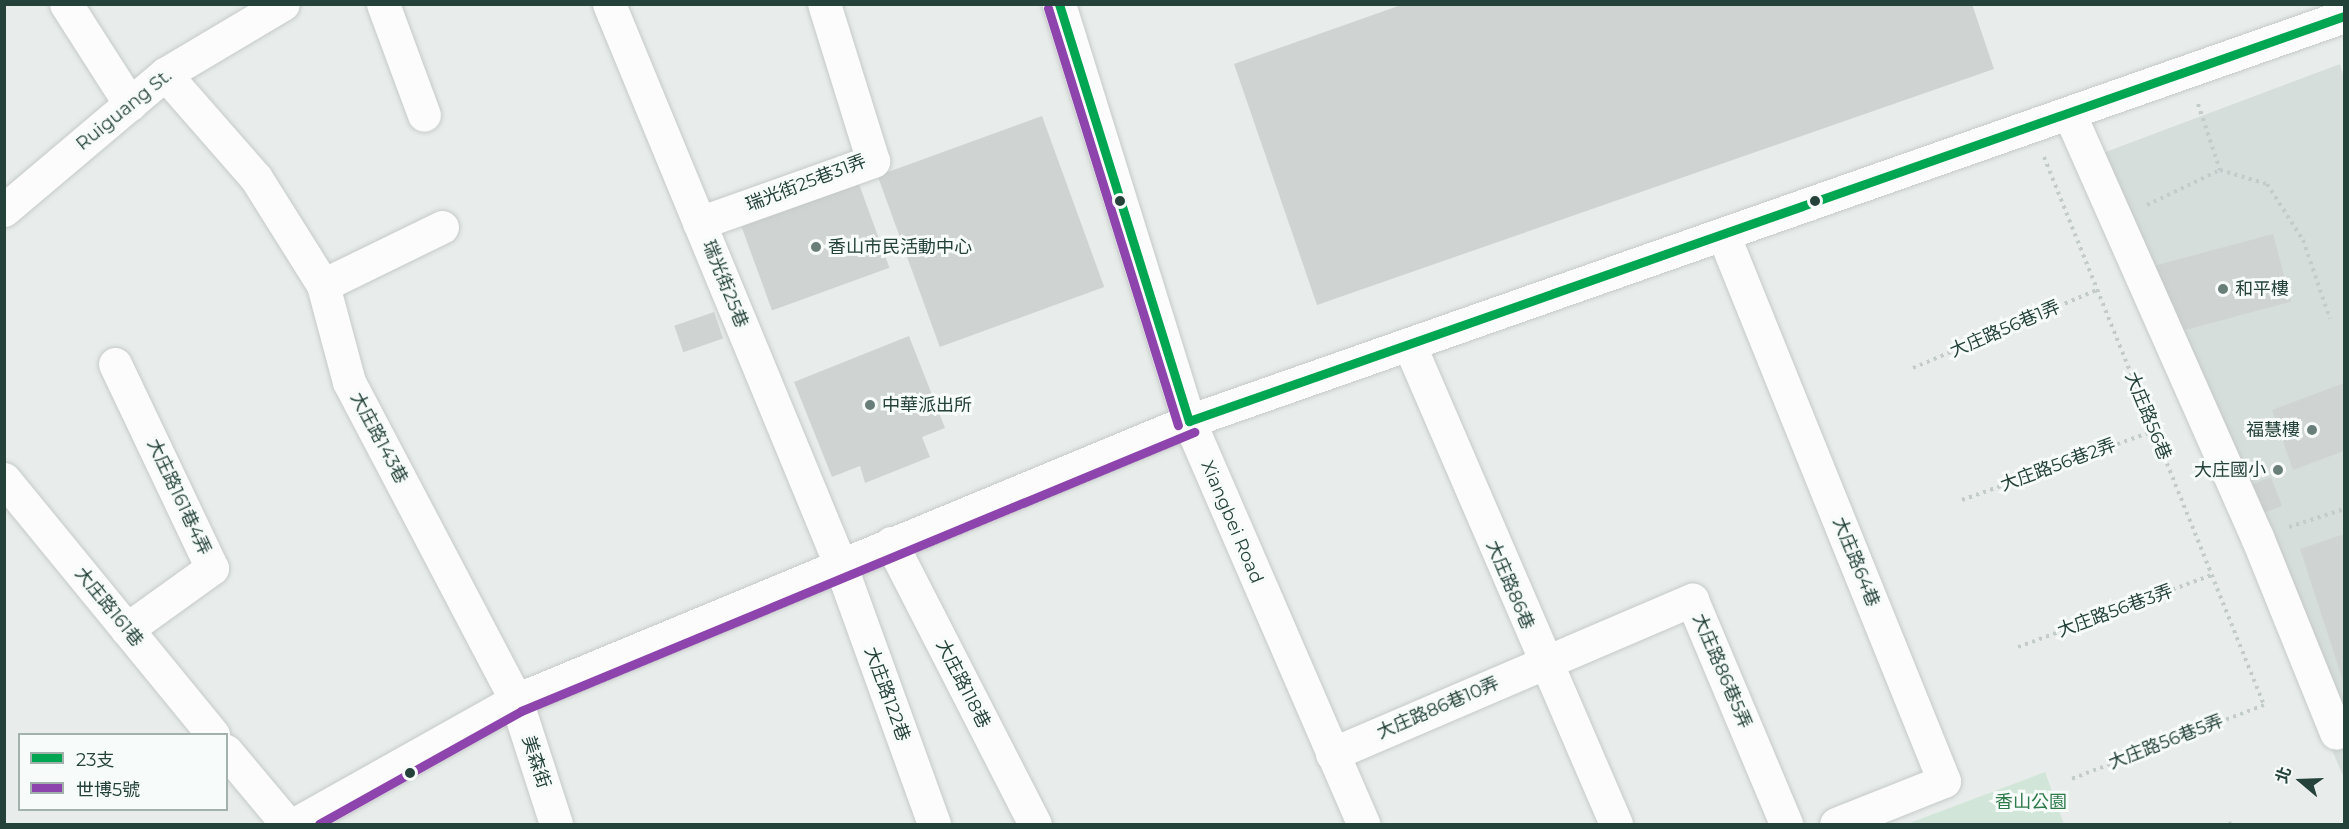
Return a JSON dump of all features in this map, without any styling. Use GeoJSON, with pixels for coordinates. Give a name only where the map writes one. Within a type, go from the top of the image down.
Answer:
{"type":"FeatureCollection","features":[{"type":"Feature","properties":{"kind":"street"},"geometry":{"type":"LineString","coordinates":[[66,4],[130,104]]}},
{"type":"Feature","properties":{"kind":"street","name":"Ruiguang St."},"geometry":{"type":"LineString","coordinates":[[4,210],[165,74],[283,4]]}},
{"type":"Feature","properties":{"kind":"street"},"geometry":{"type":"LineString","coordinates":[[383,4],[424,115]]}},
{"type":"Feature","properties":{"kind":"street","name":"瑞光街25巷"},"geometry":{"type":"LineString","coordinates":[[609,4],[840,564]]}},
{"type":"Feature","properties":{"kind":"street","name":"瑞光街25巷31弄"},"geometry":{"type":"LineString","coordinates":[[699,223],[873,160],[824,4]]}},
{"type":"Feature","properties":{"kind":"street","name":"Xiangbei Road"},"geometry":{"type":"LineString","coordinates":[[1059,4],[1189,421],[1363,825]]}},
{"type":"Feature","properties":{"kind":"street"},"geometry":{"type":"LineString","coordinates":[[295,825],[516,700],[1189,421],[2344,16]]}},
{"type":"Feature","properties":{"kind":"street","name":"大庄路143巷"},"geometry":{"type":"LineString","coordinates":[[165,74],[256,178],[323,285],[350,382],[516,700]]}},
{"type":"Feature","properties":{"kind":"street"},"geometry":{"type":"LineString","coordinates":[[2069,113],[2257,537],[2336,733]]}},
{"type":"Feature","properties":{"kind":"street"},"geometry":{"type":"LineString","coordinates":[[323,285],[442,227]]}},
{"type":"Feature","properties":{"kind":"street","name":"大庄路64巷"},"geometry":{"type":"LineString","coordinates":[[1723,234],[1944,781],[1836,825]]}},
{"type":"Feature","properties":{"kind":"street","name":"大庄路86巷"},"geometry":{"type":"LineString","coordinates":[[1409,344],[1543,663],[1616,825]]}},
{"type":"Feature","properties":{"kind":"street","name":"大庄路161巷4弄"},"geometry":{"type":"LineString","coordinates":[[115,364],[212,568],[127,629]]}},
{"type":"Feature","properties":{"kind":"street","name":"大庄路161巷"},"geometry":{"type":"LineString","coordinates":[[4,479],[211,733]]}},
{"type":"Feature","properties":{"kind":"street","name":"大庄路118巷"},"geometry":{"type":"LineString","coordinates":[[891,543],[1035,825]]}},
{"type":"Feature","properties":{"kind":"street","name":"大庄路122巷"},"geometry":{"type":"LineString","coordinates":[[840,564],[934,825]]}},
{"type":"Feature","properties":{"kind":"street","name":"大庄路86巷5弄"},"geometry":{"type":"LineString","coordinates":[[1543,663],[1692,600],[1786,825]]}},
{"type":"Feature","properties":{"kind":"street","name":"大庄路86巷10弄"},"geometry":{"type":"LineString","coordinates":[[1332,754],[1543,663]]}},
{"type":"Feature","properties":{"kind":"street","name":"美森街"},"geometry":{"type":"LineString","coordinates":[[516,700],[556,825]]}},
{"type":"Feature","properties":{"kind":"street"},"geometry":{"type":"LineString","coordinates":[[228,753],[287,825]]}},
{"type":"Feature","properties":{"kind":"path"},"geometry":{"type":"LineString","coordinates":[[2188,72],[2220,170]]}},
{"type":"Feature","properties":{"kind":"path","name":"大庄路56巷"},"geometry":{"type":"LineString","coordinates":[[2032,126],[2264,705]]}},
{"type":"Feature","properties":{"kind":"path"},"geometry":{"type":"LineString","coordinates":[[2116,219],[2220,170],[2267,184],[2303,240],[2330,319]]}},
{"type":"Feature","properties":{"kind":"path","name":"大庄路56巷1弄"},"geometry":{"type":"LineString","coordinates":[[1913,368],[2097,290]]}},
{"type":"Feature","properties":{"kind":"path","name":"大庄路56巷2弄"},"geometry":{"type":"LineString","coordinates":[[1962,500],[2154,431]]}},
{"type":"Feature","properties":{"kind":"path"},"geometry":{"type":"LineString","coordinates":[[2257,537],[2344,509]]}},
{"type":"Feature","properties":{"kind":"path","name":"大庄路56巷3弄"},"geometry":{"type":"LineString","coordinates":[[2018,647],[2211,575]]}},
{"type":"Feature","properties":{"kind":"path","name":"大庄路56巷5弄"},"geometry":{"type":"LineString","coordinates":[[2069,780],[2264,705]]}},
{"type":"Feature","properties":{"kind":"shaded area","name":"大庄國小"},"geometry":{"type":"Polygon","coordinates":[[[2340,64],[2344,78],[2344,778],[2079,162],[2340,64]]]}},
{"type":"Feature","properties":{"kind":"green space","name":"香山公園"},"geometry":{"type":"Polygon","coordinates":[[[2045,772],[2064,824],[1907,824],[2045,772]]]}},
{"type":"Feature","properties":{"kind":"building"},"geometry":{"type":"Polygon","coordinates":[[[1404,4],[1972,4],[1994,69],[1317,305],[1234,64],[1404,4]]]}},
{"type":"Feature","properties":{"kind":"building"},"geometry":{"type":"Polygon","coordinates":[[[1042,116],[1104,287],[940,347],[878,176],[1042,116]]]}},
{"type":"Feature","properties":{"kind":"building","name":"香山市民活動中心"},"geometry":{"type":"Polygon","coordinates":[[[859,184],[889,268],[772,310],[742,227],[859,184]]]}},
{"type":"Feature","properties":{"kind":"building","name":"和平樓"},"geometry":{"type":"Polygon","coordinates":[[[2273,234],[2291,302],[2170,334],[2152,266],[2273,234]]]}},
{"type":"Feature","properties":{"kind":"building"},"geometry":{"type":"Polygon","coordinates":[[[714,312],[723,338],[683,352],[674,326],[714,312]]]}},
{"type":"Feature","properties":{"kind":"building","name":"中華派出所"},"geometry":{"type":"Polygon","coordinates":[[[909,336],[945,428],[922,437],[930,457],[865,483],[860,466],[832,477],[794,382],[909,336]]]}},
{"type":"Feature","properties":{"kind":"building","name":"福慧樓"},"geometry":{"type":"Polygon","coordinates":[[[2344,383],[2344,451],[2293,470],[2272,410],[2344,383]]]}},
{"type":"Feature","properties":{"kind":"building"},"geometry":{"type":"Polygon","coordinates":[[[2271,477],[2282,506],[2254,517],[2243,488],[2271,477]]]}},
{"type":"Feature","properties":{"kind":"building"},"geometry":{"type":"Polygon","coordinates":[[[2344,534],[2344,684],[2300,549],[2344,534]]]}},
{"type":"Feature","properties":{"kind":"transit line","name":"23支"},"geometry":{"type":"LineString","coordinates":[[1059,4],[1189,421]]}},
{"type":"Feature","properties":{"kind":"transit line","name":"世博5號"},"geometry":{"type":"LineString","coordinates":[[1048,8],[1178,425]]}},
{"type":"Feature","properties":{"kind":"transit line","name":"23支"},"geometry":{"type":"LineString","coordinates":[[1189,421],[2344,16]]}},
{"type":"Feature","properties":{"kind":"transit line","name":"世博5號"},"geometry":{"type":"LineString","coordinates":[[319,824],[521,711],[1194,432]]}},
{"type":"Feature","properties":{"kind":"place","name":"香山市民活動中心"},"geometry":{"type":"Point","coordinates":[816,247]}},
{"type":"Feature","properties":{"kind":"place","name":"和平樓"},"geometry":{"type":"Point","coordinates":[2223,289]}},
{"type":"Feature","properties":{"kind":"place","name":"中華派出所"},"geometry":{"type":"Point","coordinates":[870,405]}},
{"type":"Feature","properties":{"kind":"place","name":"福慧樓"},"geometry":{"type":"Point","coordinates":[2312,430]}},
{"type":"Feature","properties":{"kind":"place","name":"大庄國小"},"geometry":{"type":"Point","coordinates":[2278,470]}}]}
